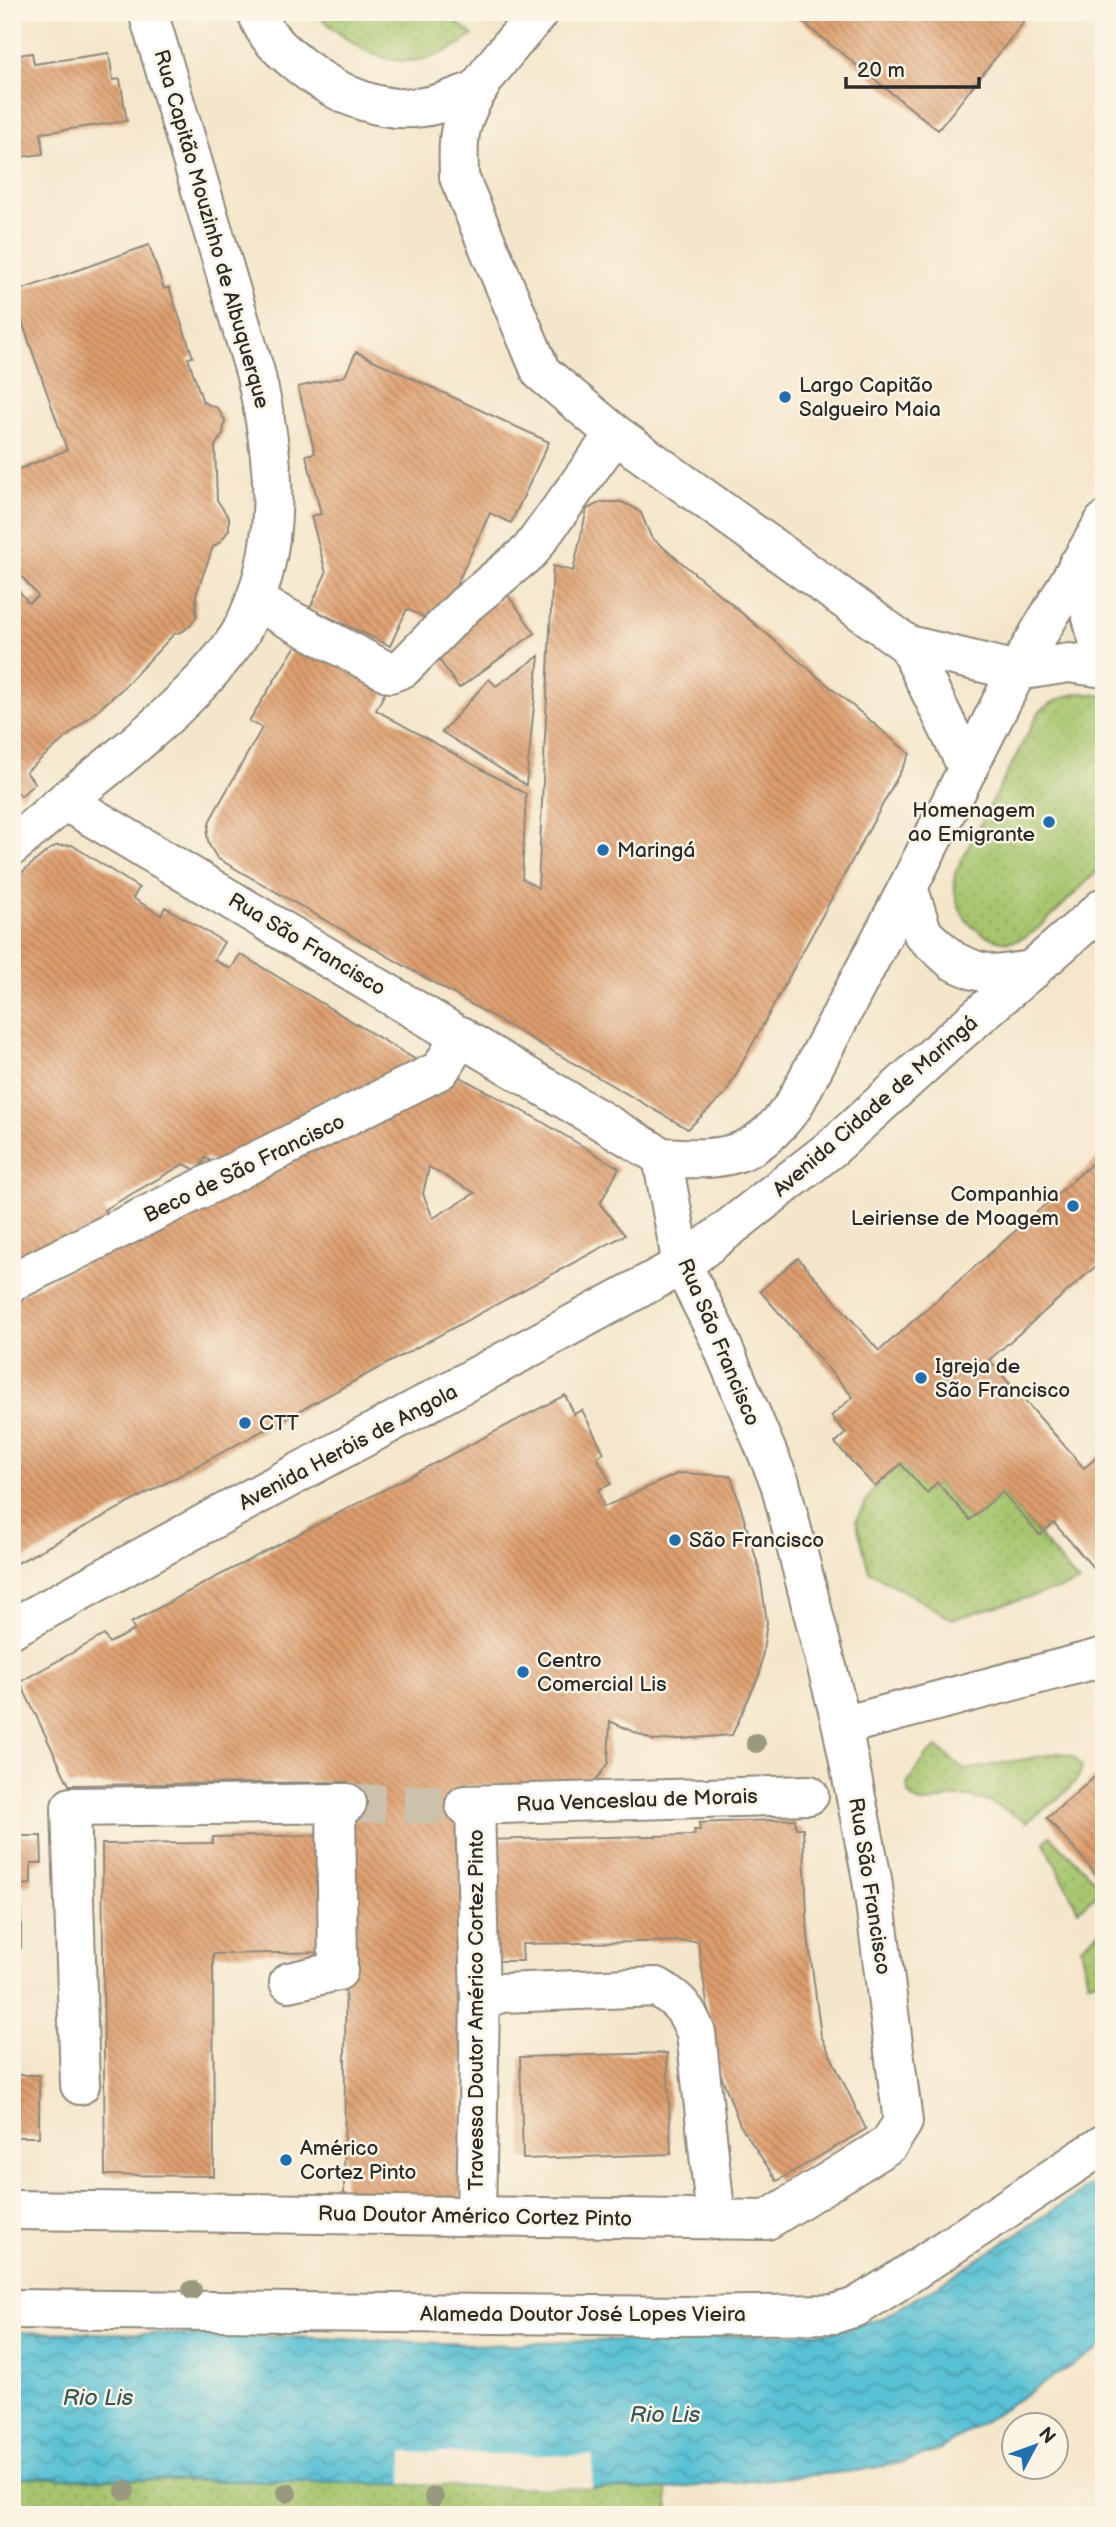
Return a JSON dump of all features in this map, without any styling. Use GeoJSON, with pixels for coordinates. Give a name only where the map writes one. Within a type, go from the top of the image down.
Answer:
{"type":"FeatureCollection","features":[{"type":"Feature","properties":{"kind":"street","name":"Rua Capitão Mouzinho de Albuquerque"},"geometry":{"type":"LineString","coordinates":[[12,846],[151,731],[189,694],[240,634],[255,601],[273,521],[273,475],[268,426],[237,306],[148,12]]}},
{"type":"Feature","properties":{"kind":"street"},"geometry":{"type":"LineString","coordinates":[[257,12],[272,40],[287,55],[318,79],[346,95],[391,108],[434,105],[478,90]]}},
{"type":"Feature","properties":{"kind":"street"},"geometry":{"type":"LineString","coordinates":[[539,12],[478,90],[461,127],[458,151],[459,177],[541,372],[615,434],[908,645],[1017,671],[1069,663],[1104,668]]}},
{"type":"Feature","properties":{"kind":"street"},"geometry":{"type":"LineString","coordinates":[[255,601],[390,673],[403,667],[465,604],[530,551],[615,434]]}},
{"type":"Feature","properties":{"kind":"street"},"geometry":{"type":"LineString","coordinates":[[662,1157],[706,1160],[739,1152],[765,1138],[780,1125],[794,1105],[1017,671],[1104,522]]}},
{"type":"Feature","properties":{"kind":"street"},"geometry":{"type":"LineString","coordinates":[[1078,565],[1104,662]]}},
{"type":"Feature","properties":{"kind":"street"},"geometry":{"type":"LineString","coordinates":[[908,645],[968,769]]}},
{"type":"Feature","properties":{"kind":"street","name":"Rua São Francisco"},"geometry":{"type":"LineString","coordinates":[[65,802],[662,1157],[682,1265],[718,1336],[780,1483],[842,1726],[873,1879],[902,2122]]}},
{"type":"Feature","properties":{"kind":"street"},"geometry":{"type":"LineString","coordinates":[[908,887],[923,934],[953,961],[995,975],[1033,970]]}},
{"type":"Feature","properties":{"kind":"street","name":"Avenida Cidade de Maringá"},"geometry":{"type":"LineString","coordinates":[[682,1265],[833,1147],[1104,907]]}},
{"type":"Feature","properties":{"kind":"street","name":"Beco de São Francisco"},"geometry":{"type":"LineString","coordinates":[[12,1282],[440,1070],[461,1036]]}},
{"type":"Feature","properties":{"kind":"street","name":"Avenida Heróis de Angola"},"geometry":{"type":"LineString","coordinates":[[12,1628],[682,1265]]}},
{"type":"Feature","properties":{"kind":"street"},"geometry":{"type":"LineString","coordinates":[[842,1726],[1104,1657]]}},
{"type":"Feature","properties":{"kind":"street","name":"Rua Venceslau de Morais"},"geometry":{"type":"LineString","coordinates":[[470,1805],[809,1795]]}},
{"type":"Feature","properties":{"kind":"street"},"geometry":{"type":"LineString","coordinates":[[80,2085],[71,1807],[341,1803],[338,1971],[289,1982]]}},
{"type":"Feature","properties":{"kind":"street","name":"Travessa Doutor Américo Cortez Pinto"},"geometry":{"type":"LineString","coordinates":[[470,1805],[480,2001],[476,2216]]}},
{"type":"Feature","properties":{"kind":"street"},"geometry":{"type":"LineString","coordinates":[[480,2001],[501,1993],[657,1987],[675,1998],[688,2011],[696,2033],[716,2220]]}},
{"type":"Feature","properties":{"kind":"street","name":"Rua Doutor Américo Cortez Pinto"},"geometry":{"type":"LineString","coordinates":[[12,2210],[767,2220],[889,2144],[902,2122]]}},
{"type":"Feature","properties":{"kind":"street","name":"Alameda Doutor José Lopes Vieira"},"geometry":{"type":"LineString","coordinates":[[12,2309],[686,2316],[834,2314],[856,2307],[895,2283],[1104,2144]]}},
{"type":"Feature","properties":{"kind":"green space"},"geometry":{"type":"Polygon","coordinates":[[[315,12],[443,12],[473,35],[430,58],[390,60],[353,43],[315,12]]]}},
{"type":"Feature","properties":{"kind":"green space"},"geometry":{"type":"Polygon","coordinates":[[[1081,693],[1104,696],[1104,865],[1031,933],[1021,939],[1000,941],[973,927],[963,915],[956,895],[955,873],[1039,712],[1058,700],[1081,693]]]}},
{"type":"Feature","properties":{"kind":"green space"},"geometry":{"type":"Polygon","coordinates":[[[901,1464],[927,1492],[937,1482],[970,1520],[1002,1492],[1079,1583],[952,1619],[869,1571],[856,1520],[875,1487],[901,1464]]]}},
{"type":"Feature","properties":{"kind":"green space"},"geometry":{"type":"Polygon","coordinates":[[[937,1747],[965,1770],[1058,1753],[1072,1757],[1082,1767],[1067,1790],[1027,1822],[1002,1808],[975,1798],[955,1797],[927,1803],[913,1799],[907,1784],[927,1755],[937,1747]]]}},
{"type":"Feature","properties":{"kind":"green space"},"geometry":{"type":"Polygon","coordinates":[[[1050,1836],[1104,1889],[1078,1910],[1044,1842],[1050,1836]]]}},
{"type":"Feature","properties":{"kind":"green space"},"geometry":{"type":"Polygon","coordinates":[[[1104,1928],[1104,1979],[1088,1982],[1081,1947],[1104,1928]]]}},
{"type":"Feature","properties":{"kind":"green space"},"geometry":{"type":"Polygon","coordinates":[[[12,2477],[667,2489],[669,2515],[12,2515],[12,2477]]]}},
{"type":"Feature","properties":{"kind":"water","name":"Rio Lis"},"geometry":{"type":"Polygon","coordinates":[[[1104,2177],[1104,2345],[937,2451],[900,2463],[855,2471],[667,2489],[12,2477],[12,2332],[242,2335],[489,2345],[832,2332],[884,2317],[940,2284],[1104,2177]]]}},
{"type":"Feature","properties":{"kind":"pier"},"geometry":{"type":"Polygon","coordinates":[[[403,2452],[593,2456],[592,2488],[402,2484],[403,2452]]]}},
{"type":"Feature","properties":{"kind":"building"},"geometry":{"type":"Polygon","coordinates":[[[790,12],[1011,12],[1024,22],[938,130],[790,12]]]}},
{"type":"Feature","properties":{"kind":"building"},"geometry":{"type":"Polygon","coordinates":[[[32,53],[34,64],[109,53],[113,80],[120,79],[127,121],[41,133],[43,154],[12,158],[12,56],[32,53]]]}},
{"type":"Feature","properties":{"kind":"building"},"geometry":{"type":"Polygon","coordinates":[[[149,245],[164,289],[169,287],[193,357],[188,358],[203,402],[217,408],[225,420],[223,434],[215,446],[217,500],[229,518],[229,530],[213,547],[196,595],[196,617],[191,625],[174,634],[121,690],[26,772],[35,783],[21,796],[16,791],[12,795],[12,583],[29,603],[38,596],[12,565],[12,472],[67,450],[12,293],[149,245]]]}},
{"type":"Feature","properties":{"kind":"building"},"geometry":{"type":"Polygon","coordinates":[[[356,352],[549,442],[511,523],[490,513],[438,624],[407,609],[390,646],[310,608],[326,573],[311,516],[321,514],[306,455],[315,453],[298,387],[345,376],[356,352]]]}},
{"type":"Feature","properties":{"kind":"building"},"geometry":{"type":"Polygon","coordinates":[[[601,502],[621,502],[641,513],[651,537],[910,754],[726,1093],[688,1129],[217,858],[209,845],[207,835],[210,820],[262,728],[249,721],[299,641],[388,687],[376,710],[526,794],[522,878],[538,888],[553,566],[573,571],[587,509],[601,502]]]}},
{"type":"Feature","properties":{"kind":"building"},"geometry":{"type":"Polygon","coordinates":[[[507,594],[535,633],[459,688],[431,648],[507,594]]]}},
{"type":"Feature","properties":{"kind":"building"},"geometry":{"type":"Polygon","coordinates":[[[539,656],[526,785],[442,732],[489,679],[496,686],[539,656]]]}},
{"type":"Feature","properties":{"kind":"building"},"geometry":{"type":"Polygon","coordinates":[[[72,845],[139,888],[133,898],[161,915],[165,907],[224,942],[214,960],[231,969],[240,954],[426,1066],[223,1167],[205,1158],[198,1171],[184,1164],[104,1210],[113,1221],[12,1266],[12,881],[47,851],[56,846],[72,845]]]}},
{"type":"Feature","properties":{"kind":"building"},"geometry":{"type":"Polygon","coordinates":[[[458,1076],[534,1117],[619,1168],[600,1204],[625,1235],[12,1566],[12,1299],[458,1076]],[[429,1167],[423,1194],[433,1218],[475,1193],[429,1167]]]}},
{"type":"Feature","properties":{"kind":"building","name":"Igreja de São Francisco"},"geometry":{"type":"Polygon","coordinates":[[[1104,1153],[1104,1259],[989,1360],[1084,1468],[1104,1451],[1104,1580],[1054,1523],[1040,1535],[1002,1492],[970,1520],[937,1482],[927,1493],[901,1464],[875,1487],[835,1443],[846,1433],[831,1416],[853,1397],[760,1291],[798,1258],[879,1351],[1104,1153]]]}},
{"type":"Feature","properties":{"kind":"building"},"geometry":{"type":"Polygon","coordinates":[[[565,1395],[574,1414],[582,1410],[604,1453],[597,1457],[611,1484],[598,1490],[604,1507],[679,1473],[731,1476],[759,1568],[767,1622],[760,1673],[732,1735],[654,1741],[610,1721],[608,1763],[594,1783],[466,1786],[461,2201],[344,2200],[347,1782],[69,1785],[20,1682],[104,1635],[109,1643],[135,1630],[131,1623],[182,1595],[565,1395]]]}},
{"type":"Feature","properties":{"kind":"building"},"geometry":{"type":"Polygon","coordinates":[[[1104,1769],[1104,1883],[1047,1818],[1104,1769]]]}},
{"type":"Feature","properties":{"kind":"building"},"geometry":{"type":"Polygon","coordinates":[[[795,1819],[796,1828],[803,1828],[808,1936],[821,2036],[866,2129],[777,2181],[740,2125],[715,2059],[698,1941],[522,1944],[523,1961],[484,1961],[481,1840],[695,1835],[694,1830],[700,1830],[699,1823],[795,1819]]]}},
{"type":"Feature","properties":{"kind":"building"},"geometry":{"type":"Polygon","coordinates":[[[328,1835],[330,1952],[213,1954],[214,2176],[105,2175],[102,1844],[212,1843],[213,1837],[328,1835]]]}},
{"type":"Feature","properties":{"kind":"building"},"geometry":{"type":"Polygon","coordinates":[[[18,1836],[41,1836],[42,1863],[31,1863],[31,1884],[21,1885],[21,1948],[12,1947],[12,1846],[19,1846],[18,1836]]]}},
{"type":"Feature","properties":{"kind":"building"},"geometry":{"type":"Polygon","coordinates":[[[667,2053],[671,2154],[523,2159],[520,2057],[667,2053]]]}},
{"type":"Feature","properties":{"kind":"building"},"geometry":{"type":"Polygon","coordinates":[[[12,2075],[39,2075],[39,2137],[12,2137],[12,2075]]]}},
{"type":"Feature","properties":{"kind":"tunnel"},"geometry":{"type":"LineString","coordinates":[[347,1803],[465,1805]]}},
{"type":"Feature","properties":{"kind":"place","name":"Largo Capitão Salgueiro Maia"},"geometry":{"type":"Point","coordinates":[785,397]}},
{"type":"Feature","properties":{"kind":"place","name":"Homenagem ao Emigrante"},"geometry":{"type":"Point","coordinates":[1049,822]}},
{"type":"Feature","properties":{"kind":"place","name":"Maringá"},"geometry":{"type":"Point","coordinates":[603,850]}},
{"type":"Feature","properties":{"kind":"place","name":"Companhia Leiriense de Moagem"},"geometry":{"type":"Point","coordinates":[1073,1206]}},
{"type":"Feature","properties":{"kind":"place","name":"Igreja de São Francisco"},"geometry":{"type":"Point","coordinates":[921,1378]}},
{"type":"Feature","properties":{"kind":"place","name":"CTT"},"geometry":{"type":"Point","coordinates":[245,1423]}},
{"type":"Feature","properties":{"kind":"place","name":"São Francisco"},"geometry":{"type":"Point","coordinates":[675,1540]}},
{"type":"Feature","properties":{"kind":"place","name":"Centro Comercial Lis"},"geometry":{"type":"Point","coordinates":[523,1672]}},
{"type":"Feature","properties":{"kind":"place","name":"Américo Cortez Pinto"},"geometry":{"type":"Point","coordinates":[286,2160]}}]}
